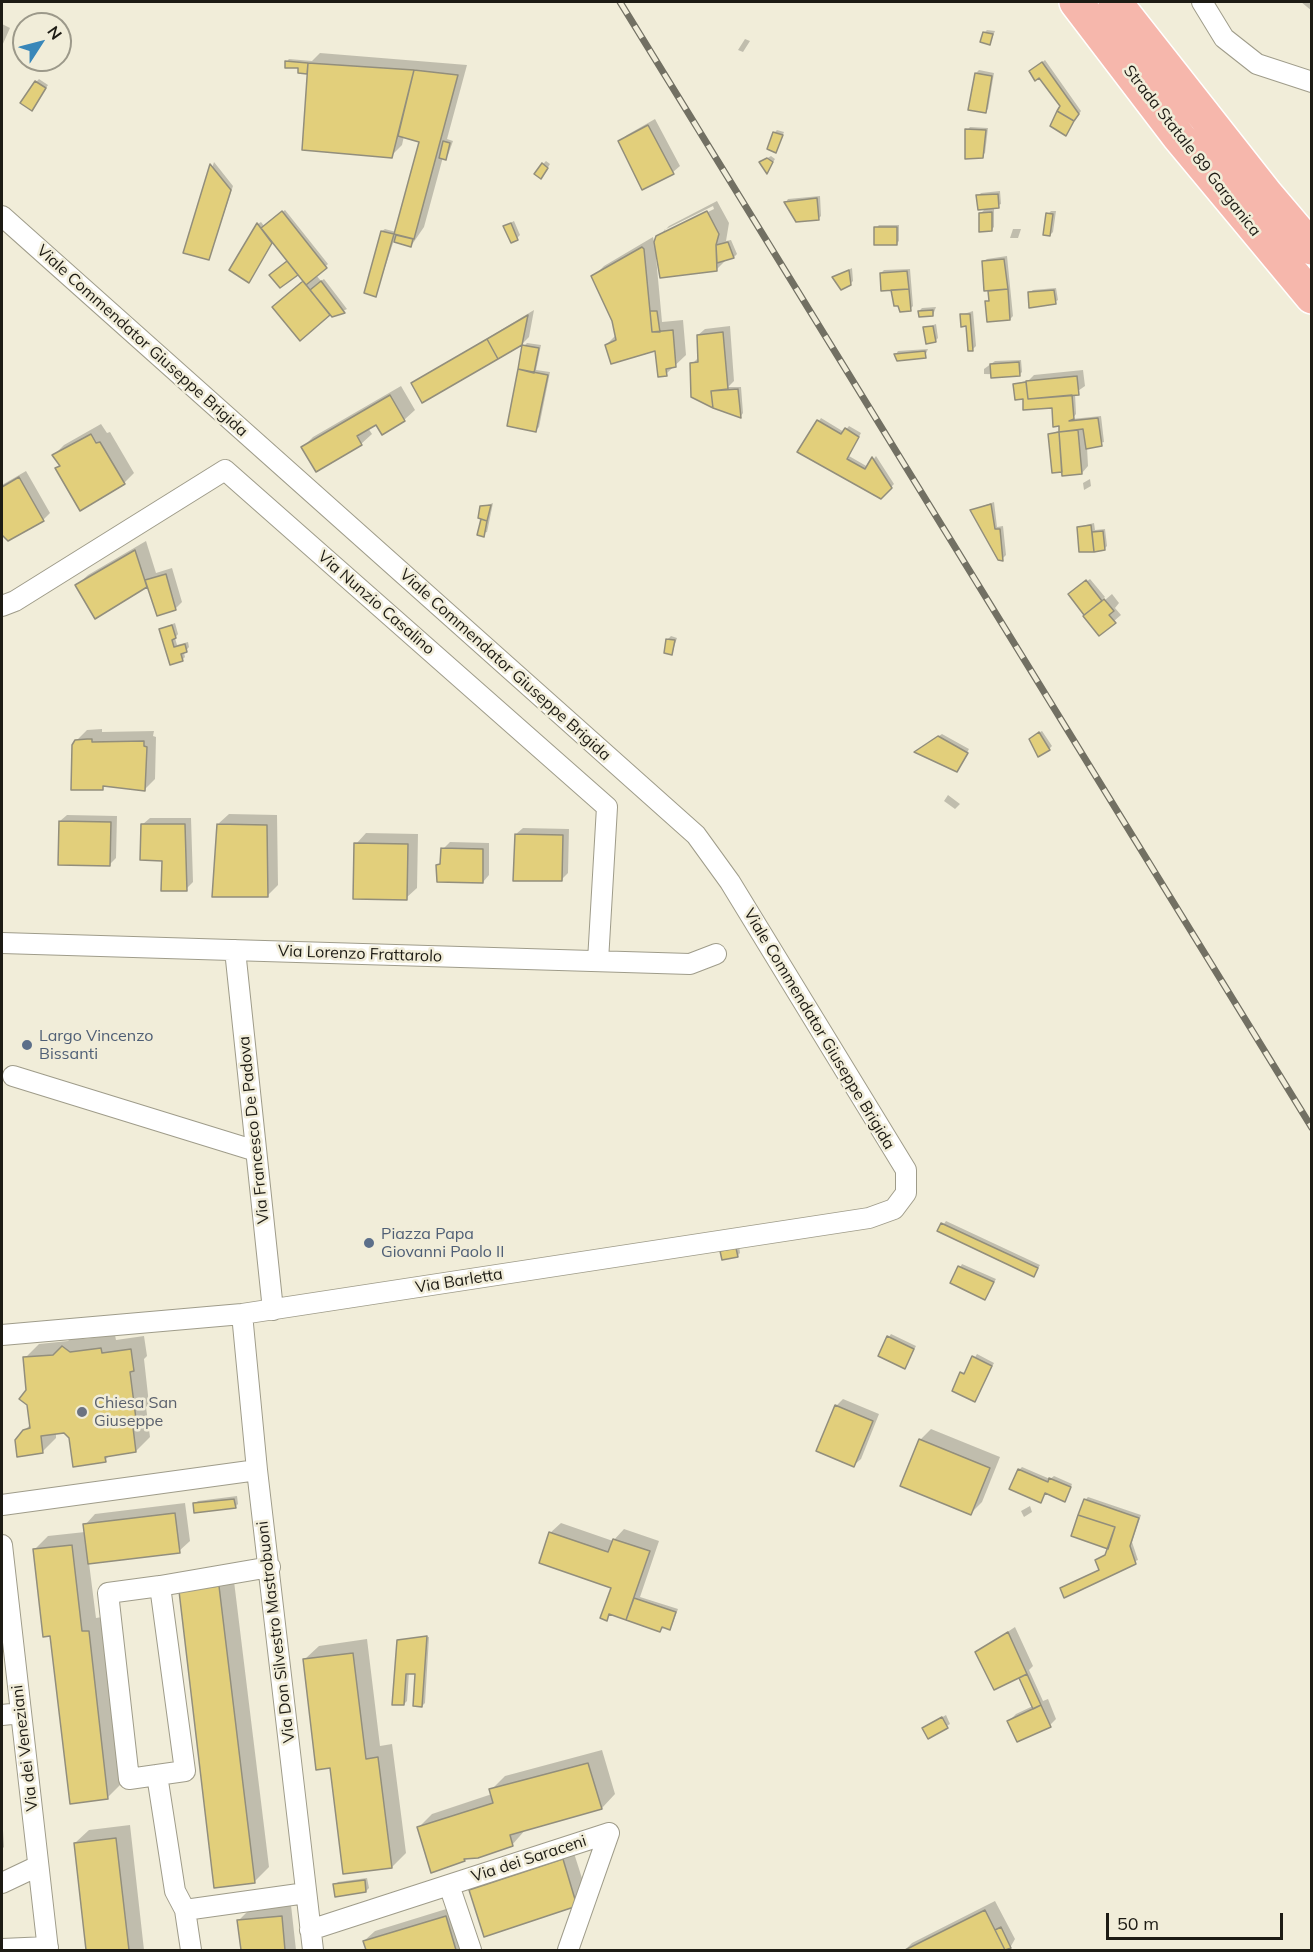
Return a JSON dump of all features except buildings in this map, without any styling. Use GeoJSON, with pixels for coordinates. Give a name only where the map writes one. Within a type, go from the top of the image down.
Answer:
{"type":"FeatureCollection","features":[{"type":"Feature","properties":{"kind":"highway","name":"Strada Statale 89 Garganica"},"geometry":{"type":"LineString","coordinates":[[1076,2],[1186,146],[1311,297]]}},
{"type":"Feature","properties":{"kind":"highway","name":"Strada Statale 89 Garganica"},"geometry":{"type":"LineString","coordinates":[[1123,12],[1311,248]]}},
{"type":"Feature","properties":{"kind":"highway"},"geometry":{"type":"LineString","coordinates":[[1123,12],[1311,216]]}},
{"type":"Feature","properties":{"kind":"street"},"geometry":{"type":"LineString","coordinates":[[1202,2],[1224,38],[1257,64],[1311,82]]}},
{"type":"Feature","properties":{"kind":"street","name":"Viale Commendator Giuseppe Brigida"},"geometry":{"type":"LineString","coordinates":[[2,216],[696,835],[730,882],[906,1170],[906,1193]]}},
{"type":"Feature","properties":{"kind":"street","name":"Via Nunzio Casalino"},"geometry":{"type":"LineString","coordinates":[[2,606],[15,601],[225,470],[607,807],[598,961]]}},
{"type":"Feature","properties":{"kind":"street","name":"Via Lorenzo Frattarolo"},"geometry":{"type":"LineString","coordinates":[[2,943],[690,964],[716,954]]}},
{"type":"Feature","properties":{"kind":"street","name":"Via Francesco De Padova"},"geometry":{"type":"LineString","coordinates":[[235,950],[273,1310]]}},
{"type":"Feature","properties":{"kind":"street"},"geometry":{"type":"LineString","coordinates":[[13,1076],[256,1151]]}},
{"type":"Feature","properties":{"kind":"street","name":"Via Barletta"},"geometry":{"type":"LineString","coordinates":[[2,1335],[273,1310],[869,1218],[894,1209],[906,1193]]}},
{"type":"Feature","properties":{"kind":"street","name":"Via Don Silvestro Mastrobuoni"},"geometry":{"type":"LineString","coordinates":[[242,1314],[257,1470],[313,1950]]}},
{"type":"Feature","properties":{"kind":"street"},"geometry":{"type":"LineString","coordinates":[[2,1505],[257,1470]]}},
{"type":"Feature","properties":{"kind":"street","name":"Via dei Veneziani"},"geometry":{"type":"LineString","coordinates":[[2,1545],[11,1714],[38,1866],[48,1948]]}},
{"type":"Feature","properties":{"kind":"street"},"geometry":{"type":"LineString","coordinates":[[160,1586],[185,1771],[129,1779],[108,1593],[270,1567]]}},
{"type":"Feature","properties":{"kind":"street"},"geometry":{"type":"LineString","coordinates":[[157,1775],[175,1891],[185,1910],[191,1950]]}},
{"type":"Feature","properties":{"kind":"street","name":"Via dei Saraceni"},"geometry":{"type":"LineString","coordinates":[[310,1930],[609,1833],[568,1950]]}},
{"type":"Feature","properties":{"kind":"street"},"geometry":{"type":"LineString","coordinates":[[2,1882],[38,1866]]}},
{"type":"Feature","properties":{"kind":"street","name":"Via dei Saraceni"},"geometry":{"type":"LineString","coordinates":[[449,1885],[471,1950]]}},
{"type":"Feature","properties":{"kind":"street"},"geometry":{"type":"LineString","coordinates":[[185,1910],[306,1893]]}},
{"type":"Feature","properties":{"kind":"street"},"geometry":{"type":"LineString","coordinates":[[2,1949],[48,1948]]}},
{"type":"Feature","properties":{"kind":"railway"},"geometry":{"type":"LineString","coordinates":[[620,2],[1312,1128]]}},
{"type":"Feature","properties":{"kind":"place","name":"Largo Vincenzo Bissanti"},"geometry":{"type":"Point","coordinates":[27,1045]}},
{"type":"Feature","properties":{"kind":"place","name":"Piazza Papa Giovanni Paolo II"},"geometry":{"type":"Point","coordinates":[369,1243]}},
{"type":"Feature","properties":{"kind":"place","name":"Chiesa San Giuseppe"},"geometry":{"type":"Point","coordinates":[82,1412]}}]}
